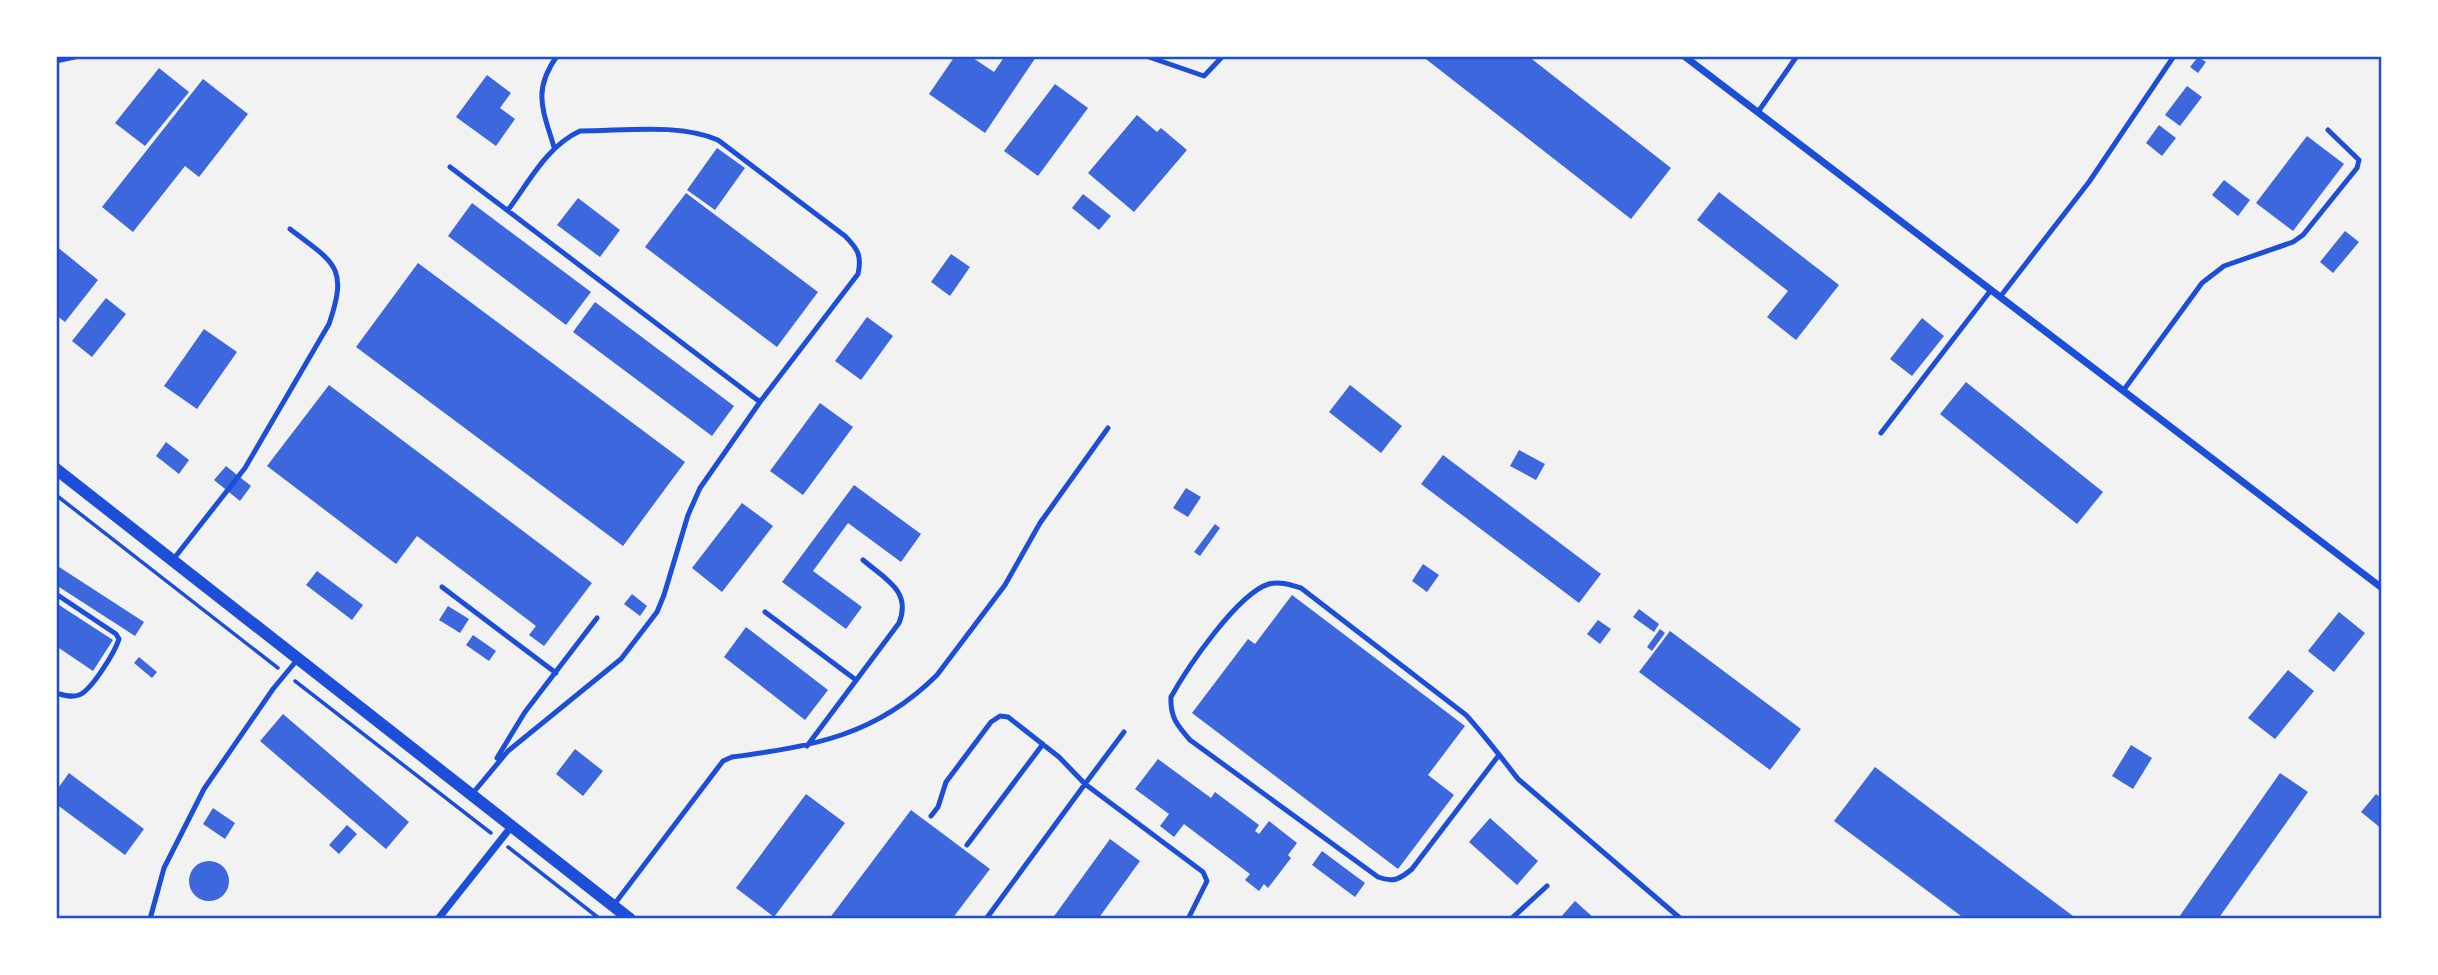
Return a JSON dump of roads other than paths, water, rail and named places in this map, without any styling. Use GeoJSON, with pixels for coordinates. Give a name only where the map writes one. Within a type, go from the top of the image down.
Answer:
{"type":"FeatureCollection","features":[{"type":"Feature","properties":{"kind":"street"},"geometry":{"type":"LineString","coordinates":[[1684,56],[2382,588]]}},
{"type":"Feature","properties":{"kind":"street"},"geometry":{"type":"LineString","coordinates":[[56,469],[630,919]]}},
{"type":"Feature","properties":{"kind":"street"},"geometry":{"type":"LineString","coordinates":[[438,919],[510,827]]}},
{"type":"Feature","properties":{"kind":"lane"},"geometry":{"type":"LineString","coordinates":[[56,61],[79,56]]}},
{"type":"Feature","properties":{"kind":"lane"},"geometry":{"type":"LineString","coordinates":[[554,147],[540,101],[542,84],[557,56]]}},
{"type":"Feature","properties":{"kind":"lane"},"geometry":{"type":"LineString","coordinates":[[1146,56],[1204,75],[1223,56]]}},
{"type":"Feature","properties":{"kind":"lane"},"geometry":{"type":"LineString","coordinates":[[1758,112],[1797,56]]}},
{"type":"Feature","properties":{"kind":"lane"},"geometry":{"type":"LineString","coordinates":[[2000,297],[2096,172],[2174,56]]}},
{"type":"Feature","properties":{"kind":"lane"},"geometry":{"type":"LineString","coordinates":[[2123,391],[2202,283],[2224,266],[2293,242],[2313,226],[2357,168],[2358,159],[2328,130]]}},
{"type":"Feature","properties":{"kind":"lane"},"geometry":{"type":"LineString","coordinates":[[471,796],[508,751],[621,659],[633,646],[657,612],[688,515],[700,488],[760,402],[858,274],[861,261],[857,248],[845,236],[719,141],[701,133],[580,131],[554,147],[508,210]]}},
{"type":"Feature","properties":{"kind":"lane"},"geometry":{"type":"LineString","coordinates":[[450,167],[760,402]]}},
{"type":"Feature","properties":{"kind":"lane"},"geometry":{"type":"LineString","coordinates":[[172,561],[245,468],[329,324],[337,301],[337,271],[329,259],[290,229]]}},
{"type":"Feature","properties":{"kind":"lane"},"geometry":{"type":"LineString","coordinates":[[1881,433],[1991,290]]}},
{"type":"Feature","properties":{"kind":"lane"},"geometry":{"type":"LineString","coordinates":[[613,906],[723,761],[732,757],[827,741],[882,717],[906,702],[937,675],[1005,585],[1040,523],[1108,428]]}},
{"type":"Feature","properties":{"kind":"lane"},"geometry":{"type":"LineString","coordinates":[[807,746],[899,623],[904,612],[898,589],[863,560]]}},
{"type":"Feature","properties":{"kind":"lane"},"geometry":{"type":"LineString","coordinates":[[1499,755],[1412,869],[1391,881],[1378,877],[1190,740],[1175,724],[1170,713],[1171,697],[1227,618],[1243,600],[1269,584],[1287,583],[1301,588],[1466,715],[1499,755],[1518,779],[1682,919]]}},
{"type":"Feature","properties":{"kind":"lane"},"geometry":{"type":"LineString","coordinates":[[442,587],[556,673]]}},
{"type":"Feature","properties":{"kind":"lane"},"geometry":{"type":"LineString","coordinates":[[56,594],[116,634],[119,639],[88,689],[78,696],[69,697],[56,693]]}},
{"type":"Feature","properties":{"kind":"lane"},"geometry":{"type":"LineString","coordinates":[[765,612],[856,680]]}},
{"type":"Feature","properties":{"kind":"lane"},"geometry":{"type":"LineString","coordinates":[[495,764],[525,712],[597,618]]}},
{"type":"Feature","properties":{"kind":"lane"},"geometry":{"type":"LineString","coordinates":[[150,919],[164,868],[204,789],[298,659]]}},
{"type":"Feature","properties":{"kind":"lane"},"geometry":{"type":"LineString","coordinates":[[931,816],[938,807],[946,782],[991,722],[1000,716],[1008,717],[1059,757],[1085,784],[1203,872],[1207,881],[1188,919]]}},
{"type":"Feature","properties":{"kind":"lane"},"geometry":{"type":"LineString","coordinates":[[986,919],[1124,732]]}},
{"type":"Feature","properties":{"kind":"lane"},"geometry":{"type":"LineString","coordinates":[[967,845],[1043,744]]}},
{"type":"Feature","properties":{"kind":"lane"},"geometry":{"type":"LineString","coordinates":[[1511,919],[1547,886]]}}]}
